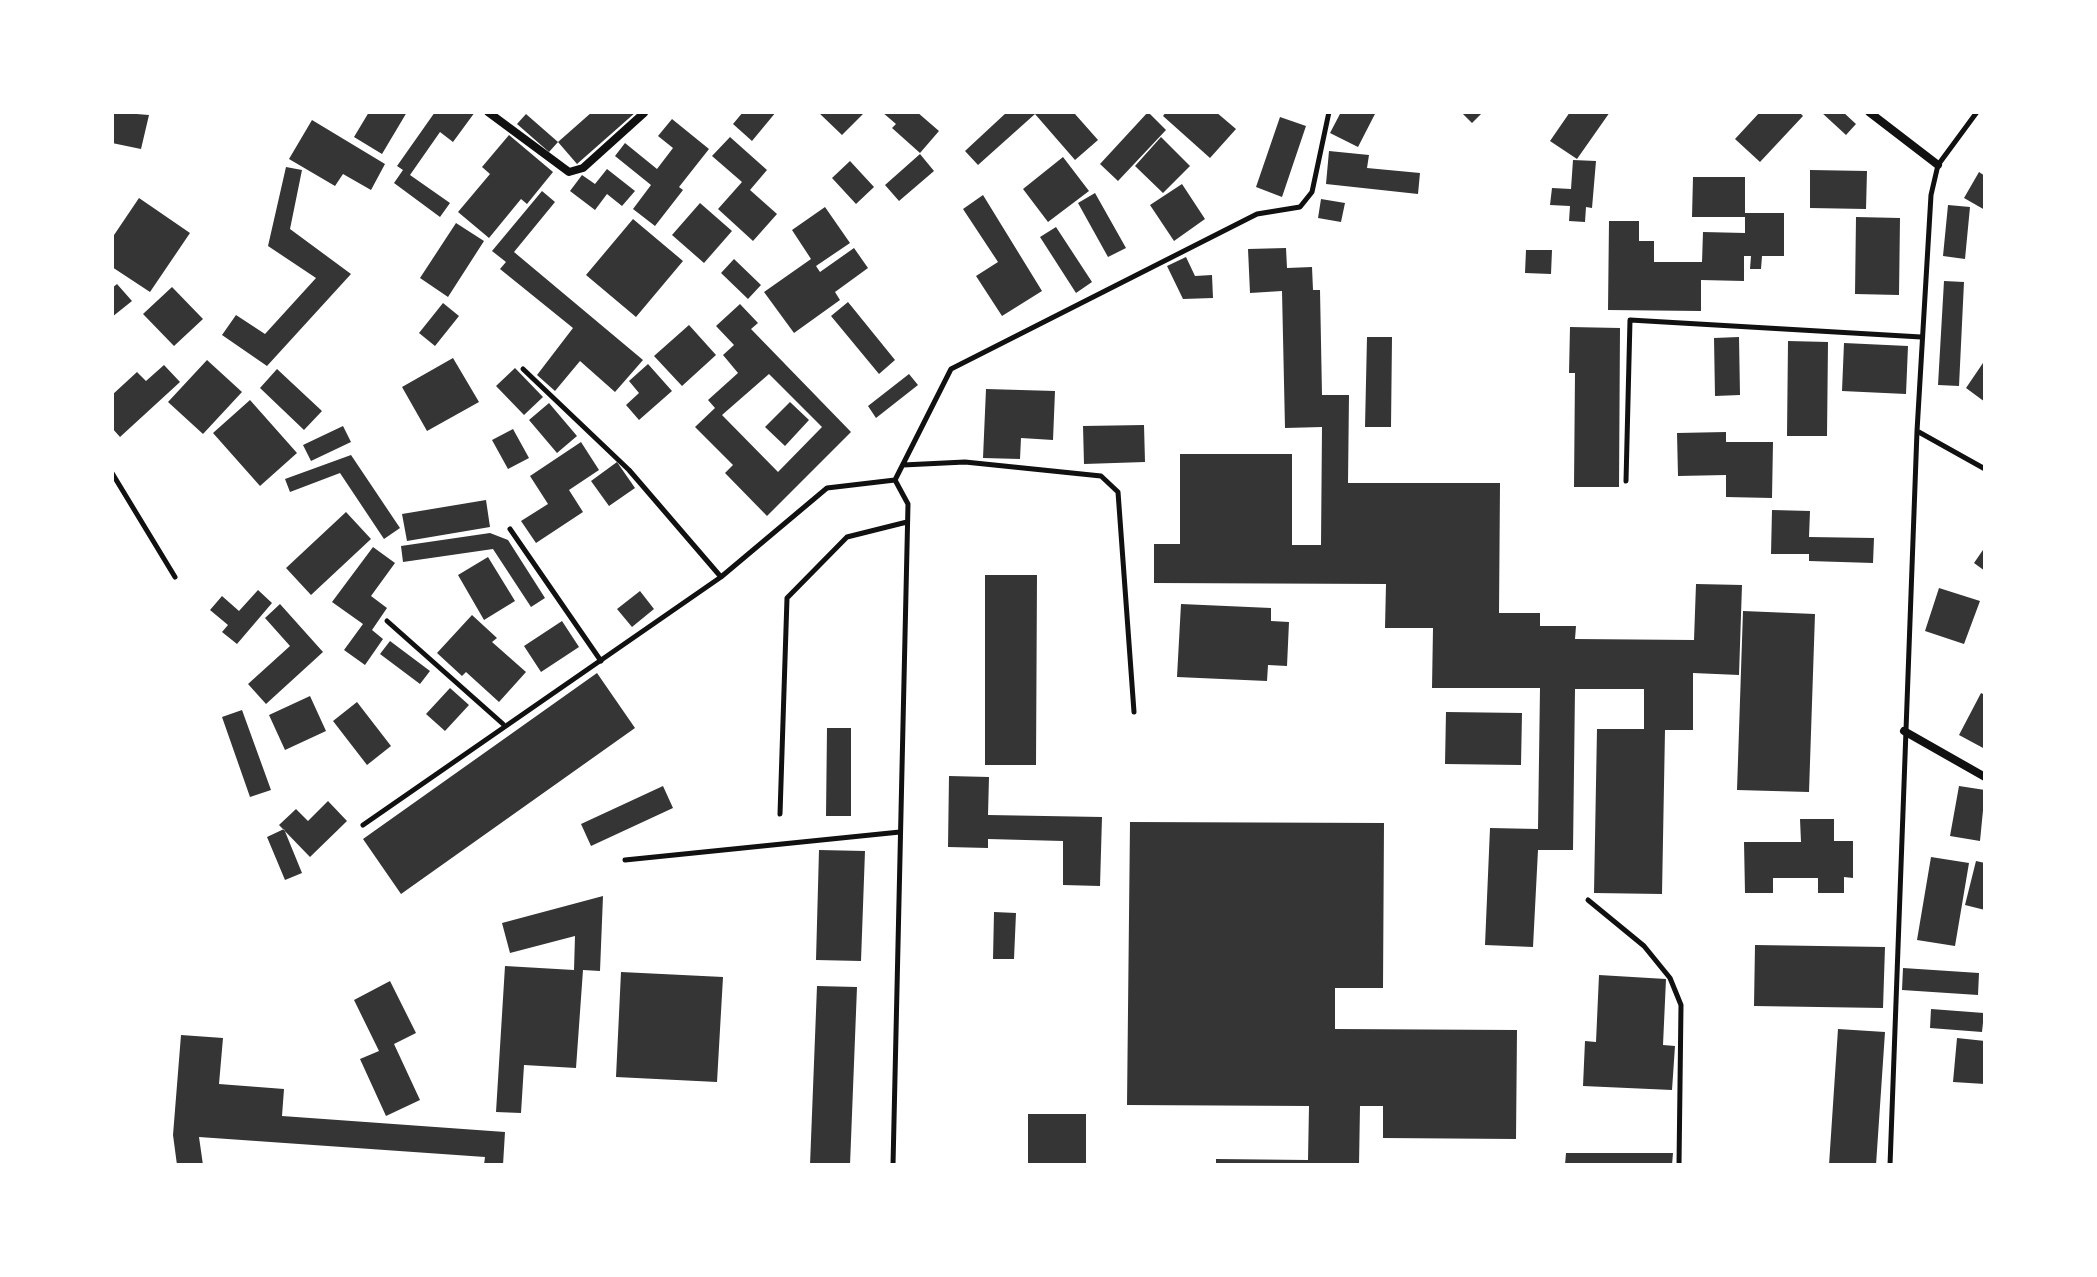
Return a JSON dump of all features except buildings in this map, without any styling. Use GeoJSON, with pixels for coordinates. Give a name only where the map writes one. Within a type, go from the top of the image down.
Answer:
{"type":"FeatureCollection","features":[{"type":"Feature","properties":{"kind":"street"},"geometry":{"type":"LineString","coordinates":[[488,112],[569,172],[583,168],[644,113]]}},
{"type":"Feature","properties":{"kind":"street"},"geometry":{"type":"LineString","coordinates":[[1869,112],[1938,165]]}},
{"type":"Feature","properties":{"kind":"street"},"geometry":{"type":"LineString","coordinates":[[1904,731],[1985,777]]}},
{"type":"Feature","properties":{"kind":"lane"},"geometry":{"type":"LineString","coordinates":[[895,480],[951,369],[1257,214],[1300,207],[1312,192],[1329,112]]}},
{"type":"Feature","properties":{"kind":"lane"},"geometry":{"type":"LineString","coordinates":[[1890,1165],[1904,731],[1921,337],[1931,195],[1938,165],[1977,112]]}},
{"type":"Feature","properties":{"kind":"lane"},"geometry":{"type":"LineString","coordinates":[[1626,481],[1630,320],[1921,337]]}},
{"type":"Feature","properties":{"kind":"lane"},"geometry":{"type":"LineString","coordinates":[[523,369],[629,470],[721,577]]}},
{"type":"Feature","properties":{"kind":"lane"},"geometry":{"type":"LineString","coordinates":[[1917,431],[1985,469]]}},
{"type":"Feature","properties":{"kind":"lane"},"geometry":{"type":"LineString","coordinates":[[903,465],[965,462],[1101,476],[1118,492],[1134,712]]}},
{"type":"Feature","properties":{"kind":"lane"},"geometry":{"type":"LineString","coordinates":[[112,473],[175,577]]}},
{"type":"Feature","properties":{"kind":"lane"},"geometry":{"type":"LineString","coordinates":[[363,825],[503,724],[601,661],[721,577],[827,488],[895,480]]}},
{"type":"Feature","properties":{"kind":"lane"},"geometry":{"type":"LineString","coordinates":[[893,1165],[908,504],[895,480]]}},
{"type":"Feature","properties":{"kind":"lane"},"geometry":{"type":"LineString","coordinates":[[780,814],[787,598],[847,537],[907,522]]}},
{"type":"Feature","properties":{"kind":"lane"},"geometry":{"type":"LineString","coordinates":[[510,529],[601,661]]}},
{"type":"Feature","properties":{"kind":"lane"},"geometry":{"type":"LineString","coordinates":[[387,621],[503,724]]}},
{"type":"Feature","properties":{"kind":"lane"},"geometry":{"type":"LineString","coordinates":[[625,860],[900,832]]}},
{"type":"Feature","properties":{"kind":"lane"},"geometry":{"type":"LineString","coordinates":[[1588,900],[1644,946],[1670,978],[1681,1005],[1679,1165]]}}]}
